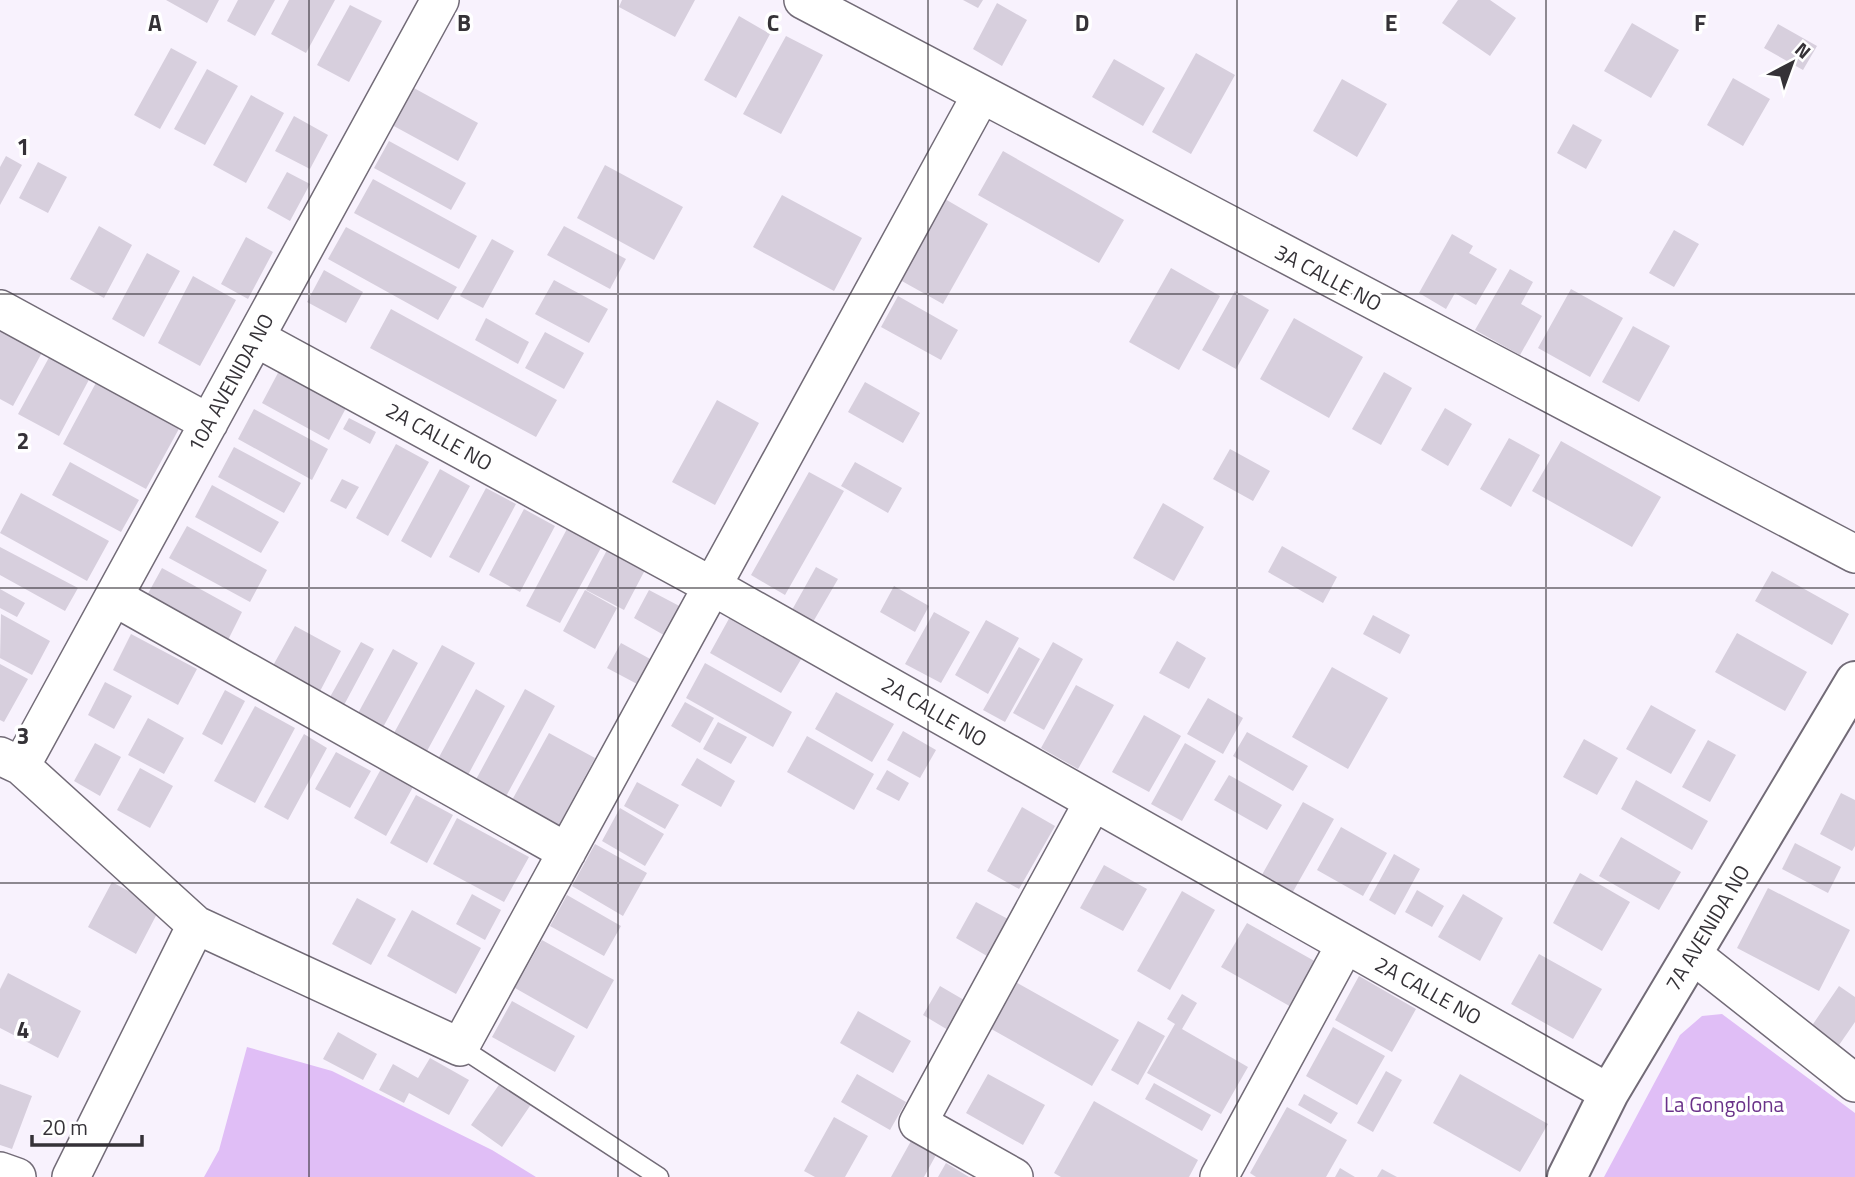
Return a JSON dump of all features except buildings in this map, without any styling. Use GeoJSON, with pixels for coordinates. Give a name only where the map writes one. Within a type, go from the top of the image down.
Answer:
{"type":"FeatureCollection","features":[{"type":"Feature","properties":{"kind":"highway","name":"7A AVENIDA NO"},"geometry":{"type":"LineString","coordinates":[[1567,1177],[1609,1093],[1855,681]]}},
{"type":"Feature","properties":{"kind":"street","name":"10A AVENIDA NO"},"geometry":{"type":"LineString","coordinates":[[11,761],[114,597],[440,0]]}},
{"type":"Feature","properties":{"kind":"street","name":"3A CALLE NO"},"geometry":{"type":"LineString","coordinates":[[803,0],[1855,554]]}},
{"type":"Feature","properties":{"kind":"street"},"geometry":{"type":"LineString","coordinates":[[11,761],[196,925],[460,1047],[981,95]]}},
{"type":"Feature","properties":{"kind":"street"},"geometry":{"type":"LineString","coordinates":[[0,309],[209,423]]}},
{"type":"Feature","properties":{"kind":"street","name":"2A CALLE NO"},"geometry":{"type":"LineString","coordinates":[[256,338],[712,586],[1609,1093]]}},
{"type":"Feature","properties":{"kind":"street"},"geometry":{"type":"LineString","coordinates":[[114,597],[566,852]]}},
{"type":"Feature","properties":{"kind":"street"},"geometry":{"type":"LineString","coordinates":[[1014,1177],[918,1123],[1093,802]]}},
{"type":"Feature","properties":{"kind":"street"},"geometry":{"type":"LineString","coordinates":[[71,1177],[196,925]]}},
{"type":"Feature","properties":{"kind":"street"},"geometry":{"type":"LineString","coordinates":[[1219,1177],[1345,945]]}},
{"type":"Feature","properties":{"kind":"street"},"geometry":{"type":"LineString","coordinates":[[1692,954],[1855,1083]]}},
{"type":"Feature","properties":{"kind":"street"},"geometry":{"type":"LineString","coordinates":[[0,1171],[17,1177]]}},
{"type":"Feature","properties":{"kind":"lane"},"geometry":{"type":"LineString","coordinates":[[460,1047],[659,1177]]}},
{"type":"Feature","properties":{"kind":"green space","name":"La Gongolona"},"geometry":{"type":"Polygon","coordinates":[[[1722,1014],[1855,1113],[1855,1177],[1604,1177],[1680,1035],[1702,1016],[1722,1014]]]}},
{"type":"Feature","properties":{"kind":"green space"},"geometry":{"type":"Polygon","coordinates":[[[247,1047],[332,1071],[492,1150],[536,1177],[204,1177],[219,1150],[247,1047]]]}}]}
